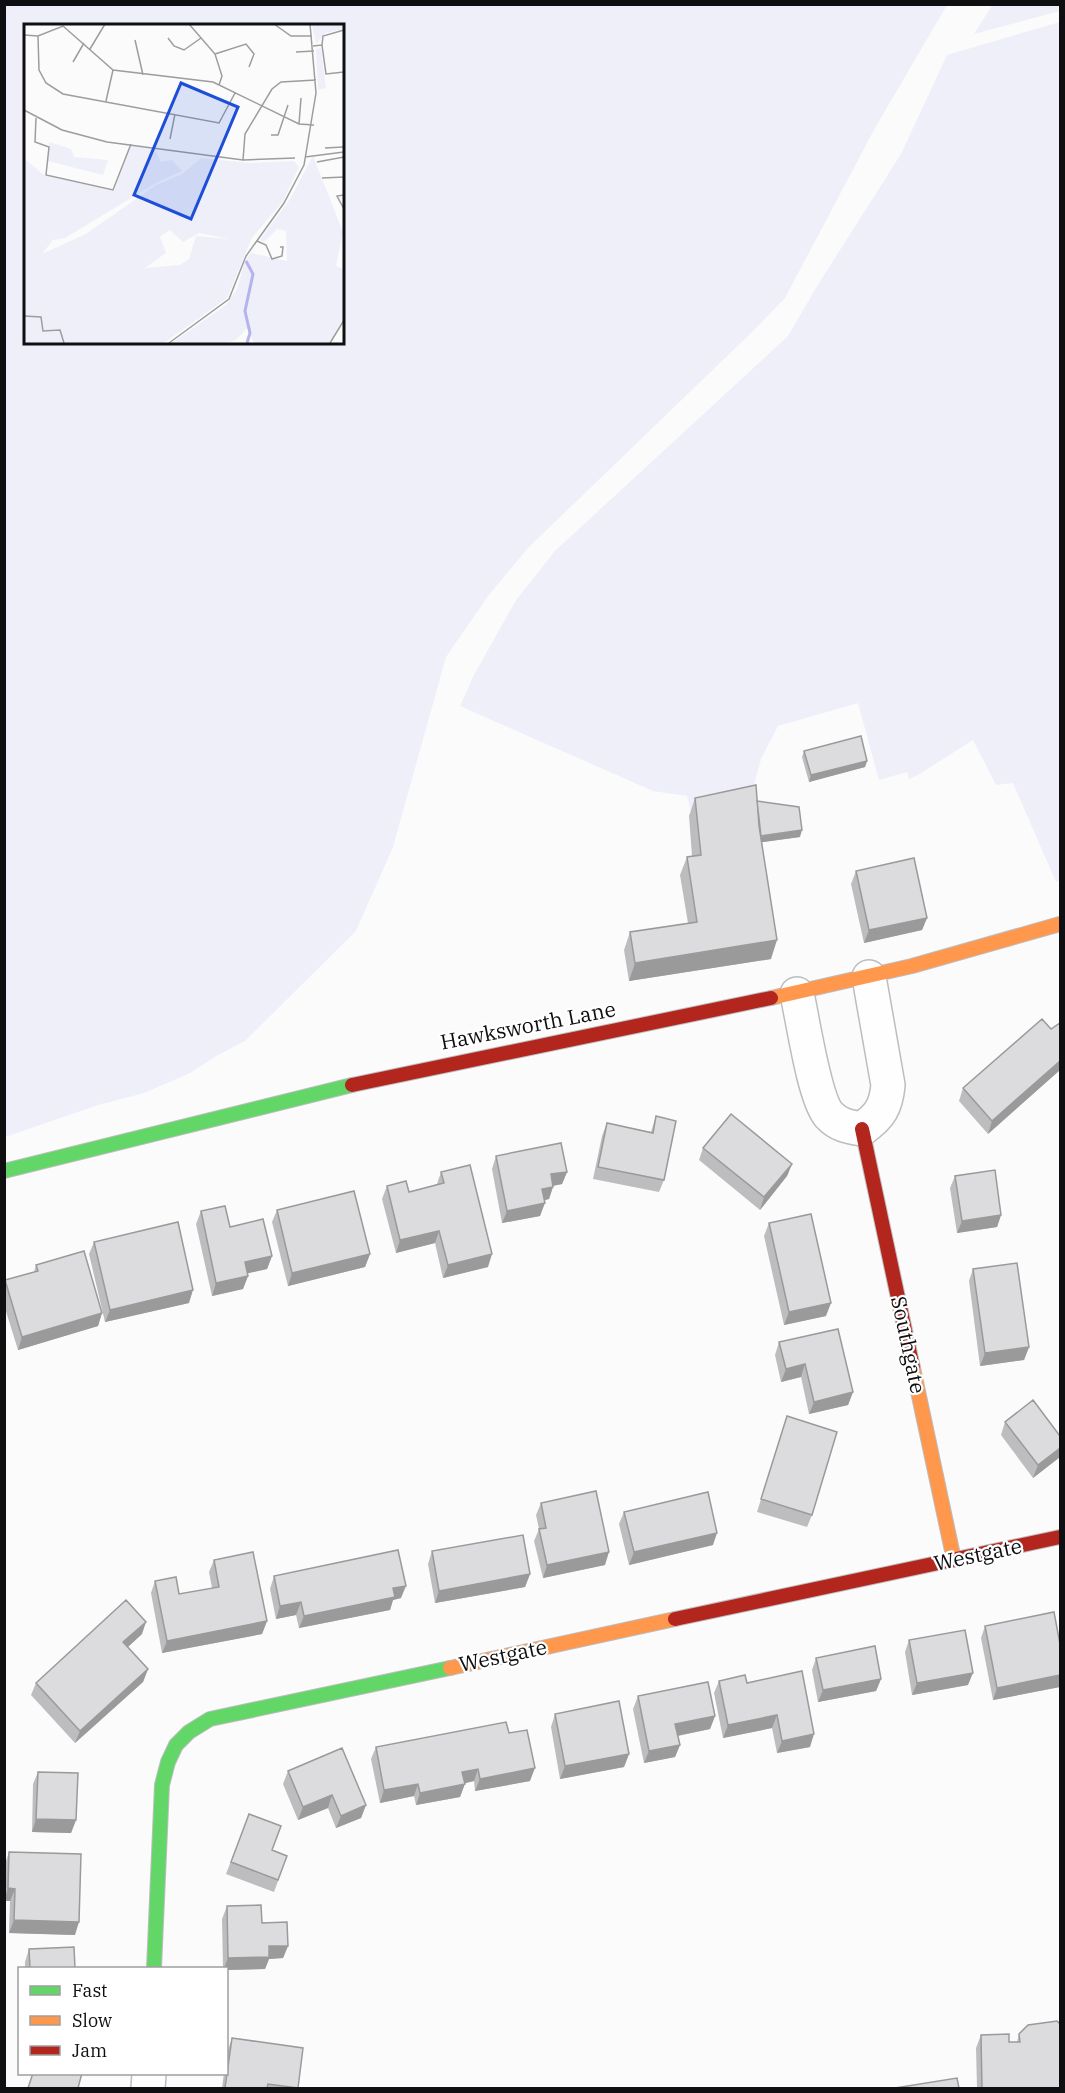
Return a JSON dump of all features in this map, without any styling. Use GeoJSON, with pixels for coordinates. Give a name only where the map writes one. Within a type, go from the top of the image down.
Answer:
{"type":"FeatureCollection","features":[{"type":"Feature","properties":{"kind":"street","name":"Hawksworth Lane"},"geometry":{"type":"LineString","coordinates":[[4,1171],[276,1102],[460,1061],[797,994],[992,946],[1060,924]]}},
{"type":"Feature","properties":{"kind":"street"},"geometry":{"type":"LineString","coordinates":[[797,994],[819,1098],[828,1115],[842,1126],[862,1129],[875,1120],[886,1102],[888,1085],[869,977]]}},
{"type":"Feature","properties":{"kind":"street","name":"Southgate"},"geometry":{"type":"LineString","coordinates":[[862,1129],[954,1560]]}},
{"type":"Feature","properties":{"kind":"street","name":"Westgate"},"geometry":{"type":"LineString","coordinates":[[154,1967],[162,1785],[166,1764],[174,1747],[189,1730],[210,1719],[1060,1538]]}},
{"type":"Feature","properties":{"kind":"shaded area"},"geometry":{"type":"Polygon","coordinates":[[[993,4],[1060,5],[1060,11],[974,34],[993,4]]]}},
{"type":"Feature","properties":{"kind":"shaded area"},"geometry":{"type":"Polygon","coordinates":[[[4,5],[947,5],[875,128],[785,298],[528,548],[488,596],[446,657],[393,847],[356,931],[245,1041],[190,1073],[144,1093],[98,1105],[5,1137],[4,5]]]}},
{"type":"Feature","properties":{"kind":"shaded area"},"geometry":{"type":"Polygon","coordinates":[[[1060,22],[1060,880],[1056,882],[1013,783],[996,785],[973,740],[909,779],[907,772],[879,780],[858,703],[778,726],[761,759],[749,804],[692,815],[687,796],[653,791],[460,706],[474,675],[516,600],[555,551],[788,336],[901,154],[947,55],[1060,22]]]}},
{"type":"Feature","properties":{"kind":"building"},"geometry":{"type":"Polygon","coordinates":[[[861,736],[867,761],[811,775],[804,751],[861,736]]]}},
{"type":"Feature","properties":{"kind":"building"},"geometry":{"type":"Polygon","coordinates":[[[756,785],[759,826],[777,940],[635,963],[630,932],[697,922],[687,857],[701,855],[695,798],[756,785]]]}},
{"type":"Feature","properties":{"kind":"building"},"geometry":{"type":"Polygon","coordinates":[[[757,801],[799,807],[802,830],[761,836],[757,801]]]}},
{"type":"Feature","properties":{"kind":"building"},"geometry":{"type":"Polygon","coordinates":[[[914,858],[927,918],[869,930],[856,871],[914,858]]]}},
{"type":"Feature","properties":{"kind":"building"},"geometry":{"type":"Polygon","coordinates":[[[1042,1019],[1051,1029],[1060,1023],[1060,1061],[992,1121],[963,1088],[1042,1019]]]}},
{"type":"Feature","properties":{"kind":"building"},"geometry":{"type":"Polygon","coordinates":[[[731,1114],[792,1164],[764,1197],[703,1148],[731,1114]]]}},
{"type":"Feature","properties":{"kind":"building"},"geometry":{"type":"Polygon","coordinates":[[[656,1116],[676,1121],[664,1180],[598,1167],[607,1123],[653,1133],[656,1116]]]}},
{"type":"Feature","properties":{"kind":"building"},"geometry":{"type":"Polygon","coordinates":[[[561,1143],[567,1172],[551,1174],[553,1187],[542,1189],[545,1203],[507,1211],[496,1156],[561,1143]]]}},
{"type":"Feature","properties":{"kind":"building"},"geometry":{"type":"Polygon","coordinates":[[[470,1165],[492,1254],[448,1265],[439,1231],[400,1240],[387,1186],[406,1181],[409,1192],[444,1183],[441,1172],[470,1165]]]}},
{"type":"Feature","properties":{"kind":"building"},"geometry":{"type":"Polygon","coordinates":[[[995,1170],[1001,1215],[962,1221],[955,1176],[995,1170]]]}},
{"type":"Feature","properties":{"kind":"building"},"geometry":{"type":"Polygon","coordinates":[[[354,1191],[370,1254],[292,1273],[277,1210],[354,1191]]]}},
{"type":"Feature","properties":{"kind":"building"},"geometry":{"type":"Polygon","coordinates":[[[225,1206],[230,1227],[263,1219],[272,1256],[245,1262],[248,1276],[216,1283],[201,1211],[225,1206]]]}},
{"type":"Feature","properties":{"kind":"building"},"geometry":{"type":"Polygon","coordinates":[[[811,1214],[831,1303],[789,1312],[769,1223],[811,1214]]]}},
{"type":"Feature","properties":{"kind":"building"},"geometry":{"type":"Polygon","coordinates":[[[178,1222],[193,1290],[110,1310],[94,1242],[178,1222]]]}},
{"type":"Feature","properties":{"kind":"building"},"geometry":{"type":"Polygon","coordinates":[[[84,1251],[102,1313],[22,1337],[5,1280],[38,1271],[36,1265],[84,1251]]]}},
{"type":"Feature","properties":{"kind":"building"},"geometry":{"type":"Polygon","coordinates":[[[1017,1263],[1029,1347],[985,1353],[973,1269],[1017,1263]]]}},
{"type":"Feature","properties":{"kind":"building"},"geometry":{"type":"Polygon","coordinates":[[[838,1329],[853,1392],[814,1402],[805,1364],[786,1369],[779,1342],[838,1329]]]}},
{"type":"Feature","properties":{"kind":"building"},"geometry":{"type":"Polygon","coordinates":[[[1033,1400],[1060,1436],[1060,1448],[1038,1465],[1005,1422],[1033,1400]]]}},
{"type":"Feature","properties":{"kind":"building"},"geometry":{"type":"Polygon","coordinates":[[[787,1416],[837,1432],[812,1515],[761,1499],[787,1416]]]}},
{"type":"Feature","properties":{"kind":"building"},"geometry":{"type":"Polygon","coordinates":[[[596,1491],[609,1552],[547,1565],[539,1529],[546,1528],[541,1503],[596,1491]]]}},
{"type":"Feature","properties":{"kind":"building"},"geometry":{"type":"Polygon","coordinates":[[[708,1492],[717,1533],[634,1552],[624,1512],[708,1492]]]}},
{"type":"Feature","properties":{"kind":"building"},"geometry":{"type":"Polygon","coordinates":[[[523,1535],[530,1574],[439,1591],[432,1551],[523,1535]]]}},
{"type":"Feature","properties":{"kind":"building"},"geometry":{"type":"Polygon","coordinates":[[[398,1550],[406,1586],[393,1588],[395,1597],[304,1616],[301,1602],[280,1606],[274,1576],[398,1550]]]}},
{"type":"Feature","properties":{"kind":"building"},"geometry":{"type":"Polygon","coordinates":[[[253,1552],[267,1621],[167,1641],[155,1581],[176,1577],[179,1594],[219,1587],[214,1560],[253,1552]]]}},
{"type":"Feature","properties":{"kind":"building"},"geometry":{"type":"Polygon","coordinates":[[[126,1600],[146,1622],[123,1642],[148,1669],[80,1731],[36,1683],[126,1600]]]}},
{"type":"Feature","properties":{"kind":"building"},"geometry":{"type":"Polygon","coordinates":[[[1054,1612],[1060,1644],[1060,1675],[997,1688],[985,1626],[1054,1612]]]}},
{"type":"Feature","properties":{"kind":"building"},"geometry":{"type":"Polygon","coordinates":[[[965,1630],[973,1673],[917,1683],[909,1640],[965,1630]]]}},
{"type":"Feature","properties":{"kind":"building"},"geometry":{"type":"Polygon","coordinates":[[[875,1646],[881,1679],[823,1690],[816,1658],[875,1646]]]}},
{"type":"Feature","properties":{"kind":"building"},"geometry":{"type":"Polygon","coordinates":[[[802,1671],[814,1734],[782,1741],[777,1715],[728,1725],[719,1681],[745,1675],[747,1683],[802,1671]]]}},
{"type":"Feature","properties":{"kind":"building"},"geometry":{"type":"Polygon","coordinates":[[[708,1682],[715,1716],[675,1724],[680,1745],[649,1751],[638,1696],[708,1682]]]}},
{"type":"Feature","properties":{"kind":"building"},"geometry":{"type":"Polygon","coordinates":[[[619,1701],[629,1754],[565,1766],[555,1714],[619,1701]]]}},
{"type":"Feature","properties":{"kind":"building"},"geometry":{"type":"Polygon","coordinates":[[[506,1722],[509,1733],[527,1730],[535,1768],[480,1779],[478,1769],[462,1772],[465,1784],[420,1793],[418,1784],[384,1790],[376,1747],[506,1722]]]}},
{"type":"Feature","properties":{"kind":"building"},"geometry":{"type":"Polygon","coordinates":[[[342,1748],[366,1805],[341,1816],[332,1795],[303,1807],[288,1771],[342,1748]]]}},
{"type":"Feature","properties":{"kind":"building"},"geometry":{"type":"Polygon","coordinates":[[[38,1772],[78,1773],[76,1820],[36,1819],[38,1772]]]}},
{"type":"Feature","properties":{"kind":"building"},"geometry":{"type":"Polygon","coordinates":[[[249,1814],[281,1826],[272,1850],[287,1856],[278,1880],[231,1862],[249,1814]]]}},
{"type":"Feature","properties":{"kind":"building"},"geometry":{"type":"Polygon","coordinates":[[[9,1852],[81,1854],[79,1922],[14,1920],[15,1889],[8,1888],[9,1852]]]}},
{"type":"Feature","properties":{"kind":"building"},"geometry":{"type":"Polygon","coordinates":[[[261,1905],[262,1923],[287,1922],[288,1946],[269,1946],[269,1957],[228,1958],[227,1906],[261,1905]]]}},
{"type":"Feature","properties":{"kind":"building"},"geometry":{"type":"Polygon","coordinates":[[[74,1947],[75,1967],[30,1967],[29,1949],[74,1947]]]}},
{"type":"Feature","properties":{"kind":"building"},"geometry":{"type":"Polygon","coordinates":[[[1057,2021],[1060,2024],[1060,2088],[982,2088],[981,2035],[1009,2034],[1009,2042],[1020,2042],[1019,2034],[1028,2025],[1057,2021]]]}},
{"type":"Feature","properties":{"kind":"building"},"geometry":{"type":"Polygon","coordinates":[[[232,2038],[303,2048],[298,2088],[268,2084],[267,2088],[225,2088],[232,2038]]]}},
{"type":"Feature","properties":{"kind":"building"},"geometry":{"type":"Polygon","coordinates":[[[32,2075],[81,2075],[78,2088],[28,2088],[32,2075]]]}},
{"type":"Feature","properties":{"kind":"building"},"geometry":{"type":"Polygon","coordinates":[[[957,2078],[959,2088],[895,2088],[957,2078]]]}},
{"type":"Feature","properties":{"kind":"traffic: fast"},"geometry":{"type":"LineString","coordinates":[[4,1171],[352,1085]]}},
{"type":"Feature","properties":{"kind":"traffic: fast"},"geometry":{"type":"LineString","coordinates":[[154,1967],[162,1785],[168,1762],[176,1745],[189,1732],[210,1719],[450,1668]]}},
{"type":"Feature","properties":{"kind":"traffic: slow"},"geometry":{"type":"LineString","coordinates":[[771,998],[912,966],[1060,924]]}},
{"type":"Feature","properties":{"kind":"traffic: slow"},"geometry":{"type":"LineString","coordinates":[[913,1368],[954,1560]]}},
{"type":"Feature","properties":{"kind":"traffic: slow"},"geometry":{"type":"LineString","coordinates":[[450,1668],[675,1619]]}},
{"type":"Feature","properties":{"kind":"traffic: jam"},"geometry":{"type":"LineString","coordinates":[[352,1085],[771,998]]}},
{"type":"Feature","properties":{"kind":"traffic: jam"},"geometry":{"type":"LineString","coordinates":[[862,1129],[913,1368]]}},
{"type":"Feature","properties":{"kind":"traffic: jam"},"geometry":{"type":"LineString","coordinates":[[675,1619],[1060,1537]]}}]}
